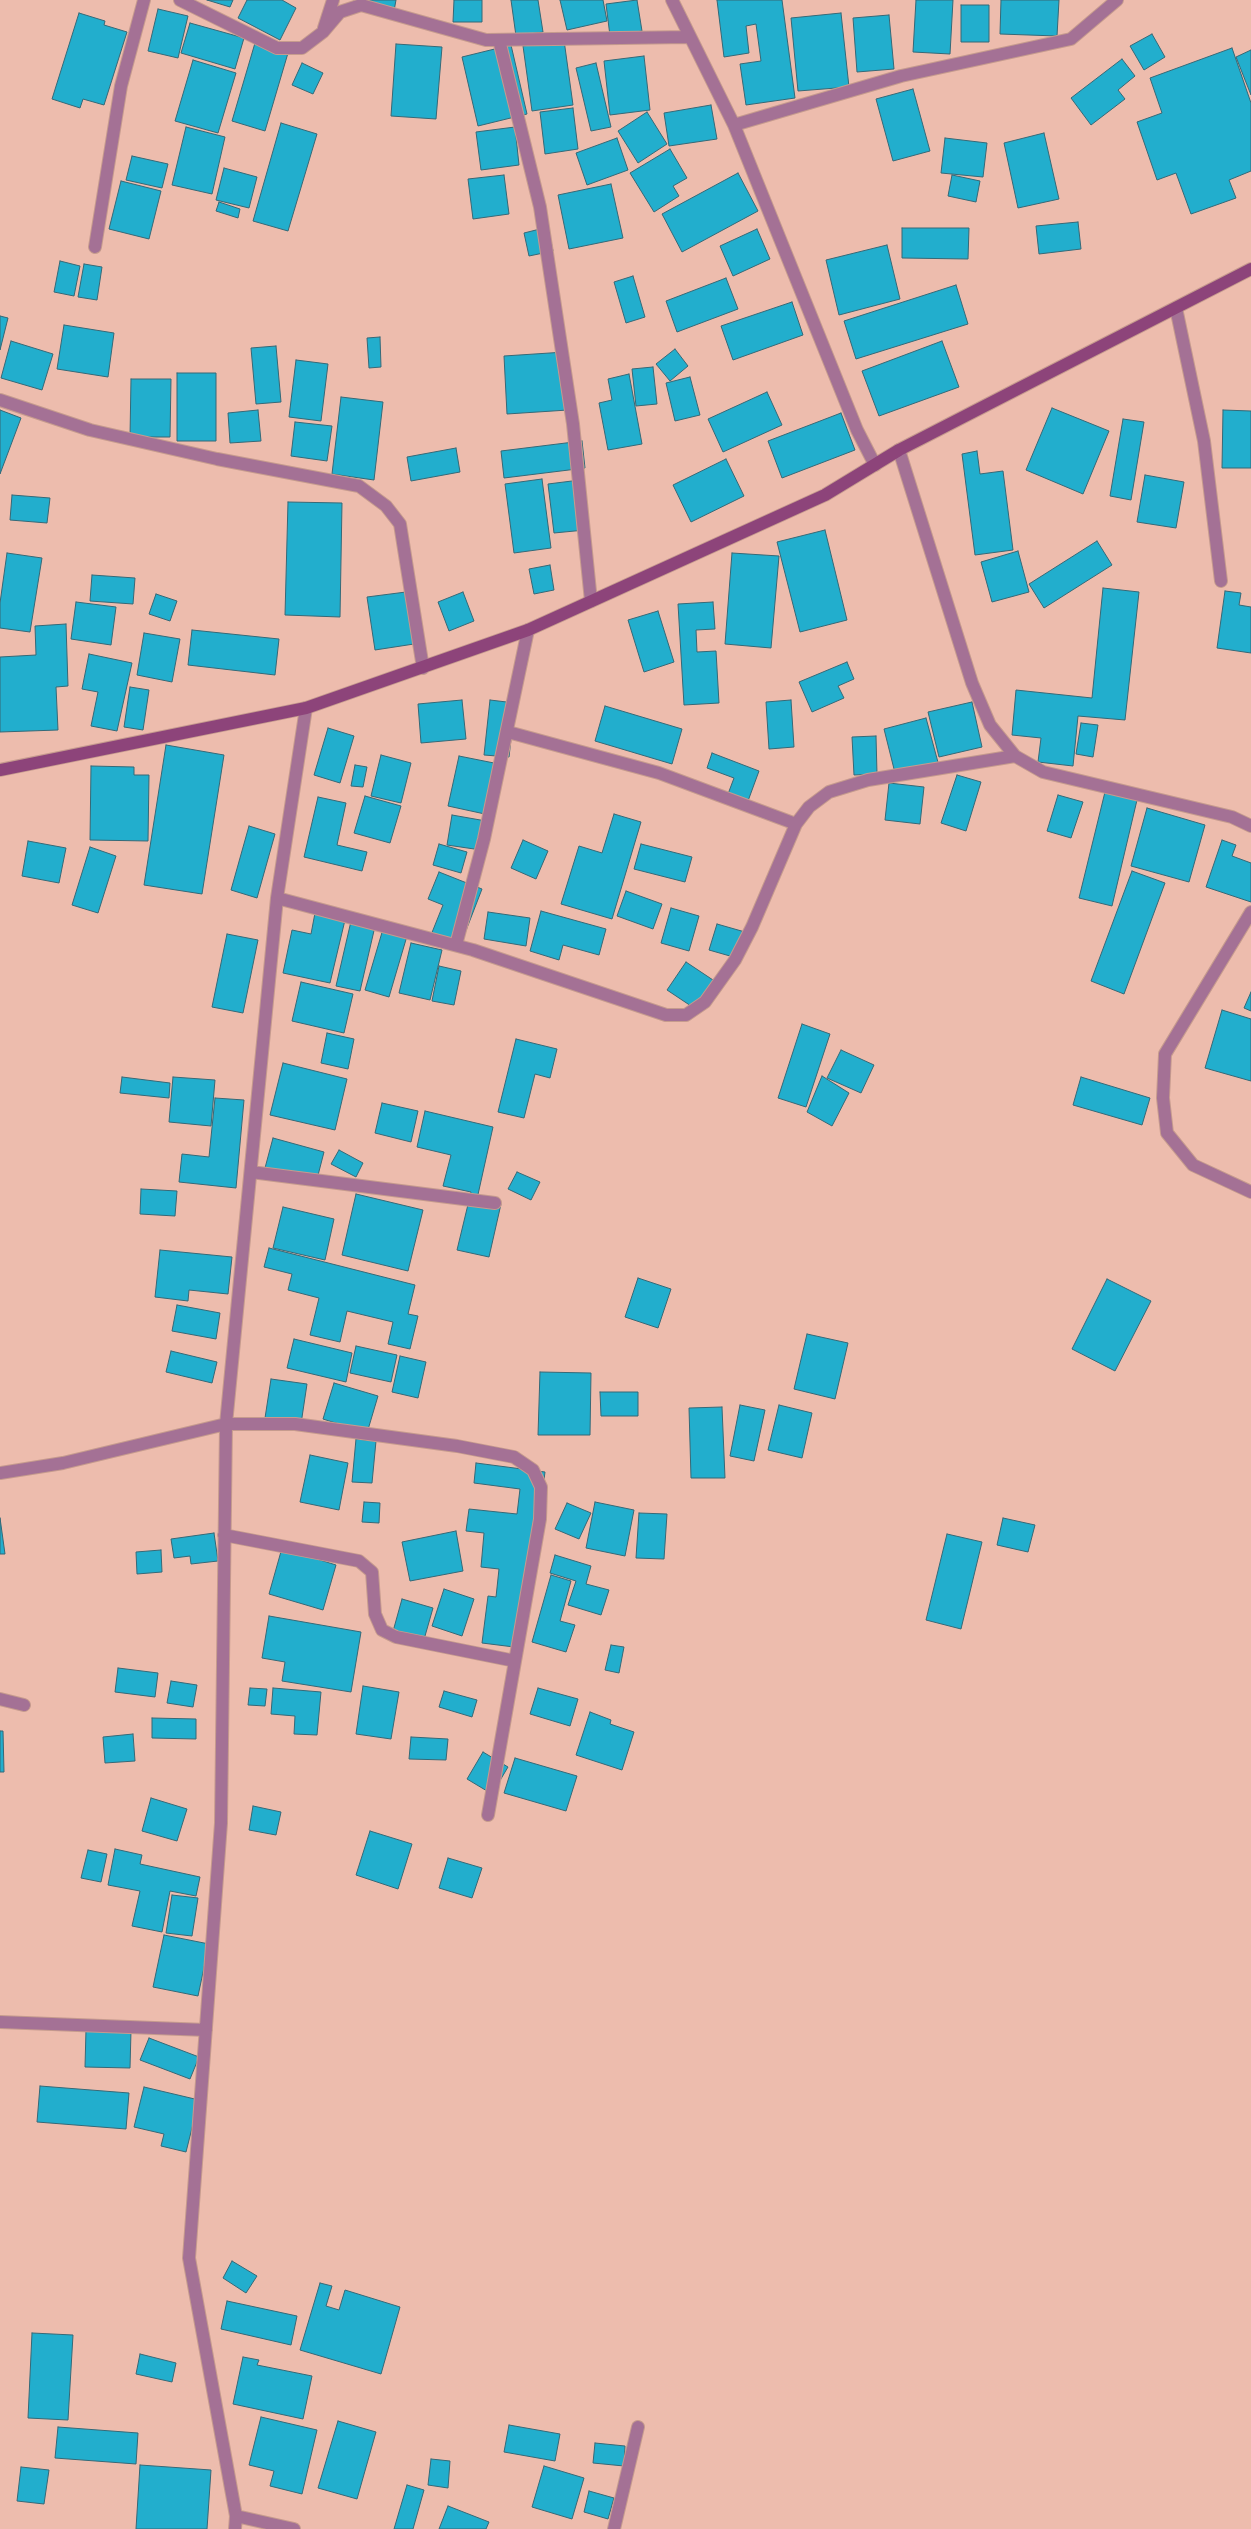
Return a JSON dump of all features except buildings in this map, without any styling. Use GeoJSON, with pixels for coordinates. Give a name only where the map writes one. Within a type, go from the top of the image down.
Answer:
{"type":"FeatureCollection","features":[{"type":"Feature","properties":{"kind":"street"},"geometry":{"type":"LineString","coordinates":[[95,247],[121,86],[144,0]]}},
{"type":"Feature","properties":{"kind":"street"},"geometry":{"type":"LineString","coordinates":[[180,0],[277,48],[302,48],[323,32],[340,12],[361,5],[486,40],[688,36]]}},
{"type":"Feature","properties":{"kind":"street"},"geometry":{"type":"LineString","coordinates":[[323,32],[333,0]]}},
{"type":"Feature","properties":{"kind":"street"},"geometry":{"type":"LineString","coordinates":[[672,0],[688,36],[734,124],[857,430],[875,465]]}},
{"type":"Feature","properties":{"kind":"street"},"geometry":{"type":"LineString","coordinates":[[734,124],[901,76],[1071,39],[1117,0]]}},
{"type":"Feature","properties":{"kind":"street"},"geometry":{"type":"LineString","coordinates":[[499,40],[540,207],[573,424],[591,602]]}},
{"type":"Feature","properties":{"kind":"street"},"geometry":{"type":"LineString","coordinates":[[0,770],[306,708],[528,630],[825,495],[900,450],[1251,269]]}},
{"type":"Feature","properties":{"kind":"street"},"geometry":{"type":"LineString","coordinates":[[1176,308],[1204,441],[1221,581]]}},
{"type":"Feature","properties":{"kind":"street"},"geometry":{"type":"LineString","coordinates":[[0,400],[90,430],[217,459],[359,486],[386,506],[400,524],[423,668]]}},
{"type":"Feature","properties":{"kind":"street"},"geometry":{"type":"LineString","coordinates":[[900,450],[972,683],[990,725],[1015,756],[1043,772],[1232,818],[1251,826]]}},
{"type":"Feature","properties":{"kind":"street"},"geometry":{"type":"LineString","coordinates":[[456,945],[484,839],[528,630]]}},
{"type":"Feature","properties":{"kind":"street"},"geometry":{"type":"LineString","coordinates":[[235,2529],[236,2516],[189,2258],[221,1823],[226,1424],[277,898],[306,708]]}},
{"type":"Feature","properties":{"kind":"street"},"geometry":{"type":"LineString","coordinates":[[508,732],[659,773],[796,824]]}},
{"type":"Feature","properties":{"kind":"street"},"geometry":{"type":"LineString","coordinates":[[277,898],[456,945],[666,1015],[686,1016],[704,1002],[734,960],[752,927],[796,824],[809,807],[829,792],[868,780],[1015,756]]}},
{"type":"Feature","properties":{"kind":"street"},"geometry":{"type":"LineString","coordinates":[[1251,912],[1165,1054],[1163,1098],[1167,1133],[1192,1165],[1251,1192]]}},
{"type":"Feature","properties":{"kind":"street"},"geometry":{"type":"LineString","coordinates":[[250,1172],[495,1203]]}},
{"type":"Feature","properties":{"kind":"street"},"geometry":{"type":"LineString","coordinates":[[0,1473],[63,1463],[226,1424],[295,1424],[457,1446],[514,1457],[533,1470],[541,1487],[540,1519],[488,1814]]}},
{"type":"Feature","properties":{"kind":"street"},"geometry":{"type":"LineString","coordinates":[[224,1535],[359,1561],[372,1572],[375,1614],[382,1630],[396,1637],[515,1661]]}},
{"type":"Feature","properties":{"kind":"street"},"geometry":{"type":"LineString","coordinates":[[0,1699],[24,1705]]}},
{"type":"Feature","properties":{"kind":"street"},"geometry":{"type":"LineString","coordinates":[[0,2022],[206,2030]]}},
{"type":"Feature","properties":{"kind":"street"},"geometry":{"type":"LineString","coordinates":[[614,2529],[638,2427]]}},
{"type":"Feature","properties":{"kind":"street"},"geometry":{"type":"LineString","coordinates":[[236,2516],[294,2529]]}}]}
